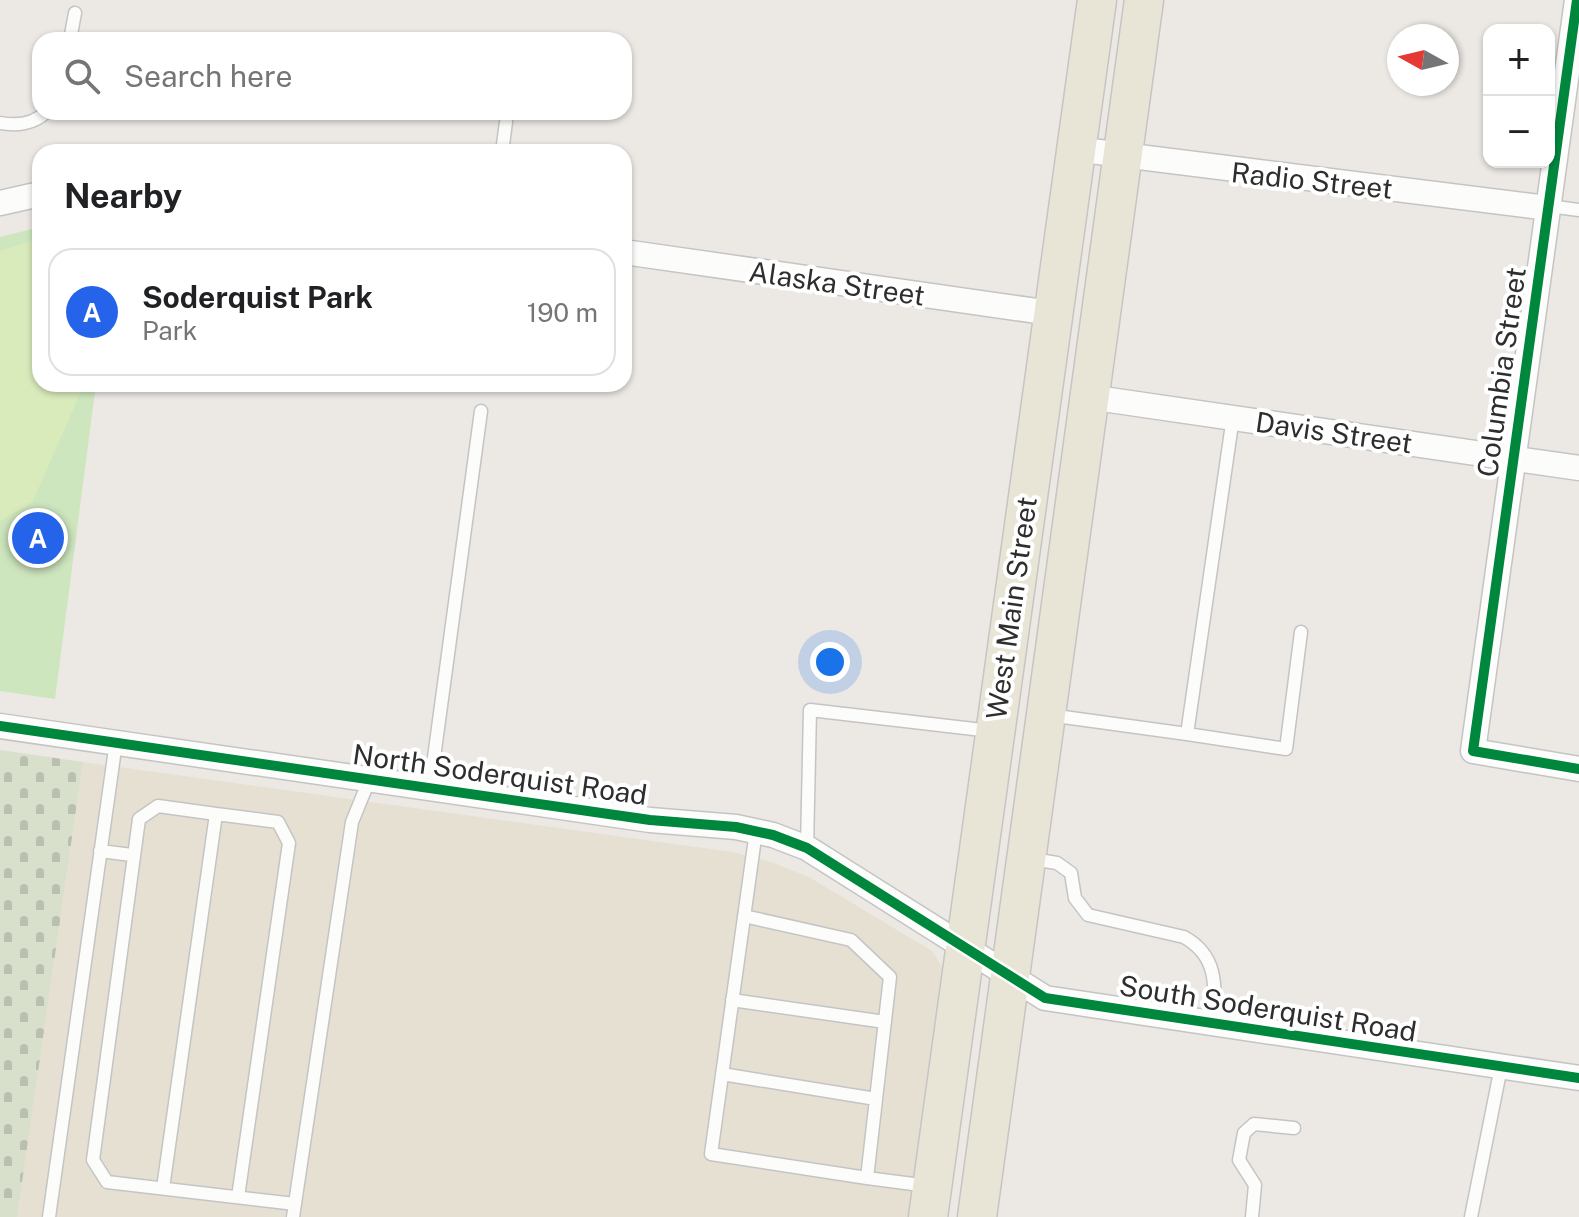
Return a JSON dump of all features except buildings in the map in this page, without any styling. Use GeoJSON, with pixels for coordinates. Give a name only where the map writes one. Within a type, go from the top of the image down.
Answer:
{"type":"FeatureCollection","features":[{"type":"Feature","properties":{"kind":"main road","name":"West Main Street"},"geometry":{"type":"LineString","coordinates":[[930,1202],[1051,313],[1097,0]]}},
{"type":"Feature","properties":{"kind":"main road","name":"West Main Street"},"geometry":{"type":"LineString","coordinates":[[977,1217],[1144,0]]}},
{"type":"Feature","properties":{"kind":"street","name":"Columbia Street"},"geometry":{"type":"LineString","coordinates":[[1577,0],[1473,751],[1579,769]]}},
{"type":"Feature","properties":{"kind":"street","name":"Radio Street"},"geometry":{"type":"LineString","coordinates":[[1075,149],[1549,207]]}},
{"type":"Feature","properties":{"kind":"street"},"geometry":{"type":"LineString","coordinates":[[0,203],[32,196]]}},
{"type":"Feature","properties":{"kind":"street","name":"Alaska Street"},"geometry":{"type":"LineString","coordinates":[[632,253],[1051,313]]}},
{"type":"Feature","properties":{"kind":"street","name":"Davis Street"},"geometry":{"type":"LineString","coordinates":[[1089,397],[1579,468]]}},
{"type":"Feature","properties":{"kind":"street","name":"North Soderquist Road"},"geometry":{"type":"LineString","coordinates":[[0,726],[650,820],[756,831],[807,848],[966,945]]}},
{"type":"Feature","properties":{"kind":"street","name":"South Soderquist Road"},"geometry":{"type":"LineString","coordinates":[[966,945],[1045,998],[1579,1078]]}},
{"type":"Feature","properties":{"kind":"lane"},"geometry":{"type":"LineString","coordinates":[[71,32],[75,13]]}},
{"type":"Feature","properties":{"kind":"lane"},"geometry":{"type":"LineString","coordinates":[[0,123],[15,125],[36,120]]}},
{"type":"Feature","properties":{"kind":"lane"},"geometry":{"type":"LineString","coordinates":[[503,144],[506,122]]}},
{"type":"Feature","properties":{"kind":"lane"},"geometry":{"type":"LineString","coordinates":[[1549,207],[1579,210]]}},
{"type":"Feature","properties":{"kind":"lane"},"geometry":{"type":"LineString","coordinates":[[430,787],[481,411]]}},
{"type":"Feature","properties":{"kind":"lane"},"geometry":{"type":"LineString","coordinates":[[1187,734],[1233,417]]}},
{"type":"Feature","properties":{"kind":"lane"},"geometry":{"type":"LineString","coordinates":[[1046,715],[1286,749],[1301,632]]}},
{"type":"Feature","properties":{"kind":"lane"},"geometry":{"type":"LineString","coordinates":[[807,848],[810,710],[994,732]]}},
{"type":"Feature","properties":{"kind":"lane"},"geometry":{"type":"LineString","coordinates":[[49,1217],[116,742]]}},
{"type":"Feature","properties":{"kind":"lane"},"geometry":{"type":"LineString","coordinates":[[238,1197],[289,843],[278,822],[158,806],[139,819],[93,1160],[107,1182],[238,1197],[294,1210],[352,822],[370,778]]}},
{"type":"Feature","properties":{"kind":"lane"},"geometry":{"type":"LineString","coordinates":[[163,1188],[216,814]]}},
{"type":"Feature","properties":{"kind":"lane"},"geometry":{"type":"LineString","coordinates":[[756,831],[711,1154],[867,1178],[930,1202]]}},
{"type":"Feature","properties":{"kind":"lane"},"geometry":{"type":"LineString","coordinates":[[100,851],[132,855]]}},
{"type":"Feature","properties":{"kind":"lane"},"geometry":{"type":"LineString","coordinates":[[1025,858],[1065,867],[1071,873],[1075,898],[1088,915],[1184,937],[1196,944],[1209,959],[1215,979],[1213,1025]]}},
{"type":"Feature","properties":{"kind":"lane"},"geometry":{"type":"LineString","coordinates":[[744,916],[851,940],[890,977],[867,1178]]}},
{"type":"Feature","properties":{"kind":"lane"},"geometry":{"type":"LineString","coordinates":[[732,1000],[885,1022]]}},
{"type":"Feature","properties":{"kind":"lane"},"geometry":{"type":"LineString","coordinates":[[1471,1217],[1501,1067]]}},
{"type":"Feature","properties":{"kind":"lane"},"geometry":{"type":"LineString","coordinates":[[722,1074],[876,1099]]}},
{"type":"Feature","properties":{"kind":"lane"},"geometry":{"type":"LineString","coordinates":[[1252,1217],[1255,1185],[1239,1160],[1244,1133],[1254,1124],[1294,1128]]}},
{"type":"Feature","properties":{"kind":"shaded area"},"geometry":{"type":"Polygon","coordinates":[[[83,762],[732,852],[771,862],[809,877],[932,951],[947,974],[914,1217],[17,1217],[83,762]]]}},
{"type":"Feature","properties":{"kind":"green space"},"geometry":{"type":"Polygon","coordinates":[[[32,229],[32,392],[95,392],[55,699],[0,691],[0,237],[32,229]]]}},
{"type":"Feature","properties":{"kind":"green space"},"geometry":{"type":"Polygon","coordinates":[[[32,241],[32,392],[81,392],[32,503],[0,521],[0,251],[32,241]]]}},
{"type":"Feature","properties":{"kind":"green space"},"geometry":{"type":"Polygon","coordinates":[[[0,750],[83,762],[17,1217],[0,1217],[0,750]]]}},
{"type":"Feature","properties":{"kind":"cycle path"},"geometry":{"type":"LineString","coordinates":[[1577,0],[1473,751],[1579,769]]}},
{"type":"Feature","properties":{"kind":"cycle path"},"geometry":{"type":"LineString","coordinates":[[0,726],[650,820],[736,827],[773,835],[807,848],[1045,998],[1579,1078]]}},
{"type":"Feature","properties":{"kind":"place","name":"Soderquist Park"},"geometry":{"type":"Point","coordinates":[38,538]}}]}
